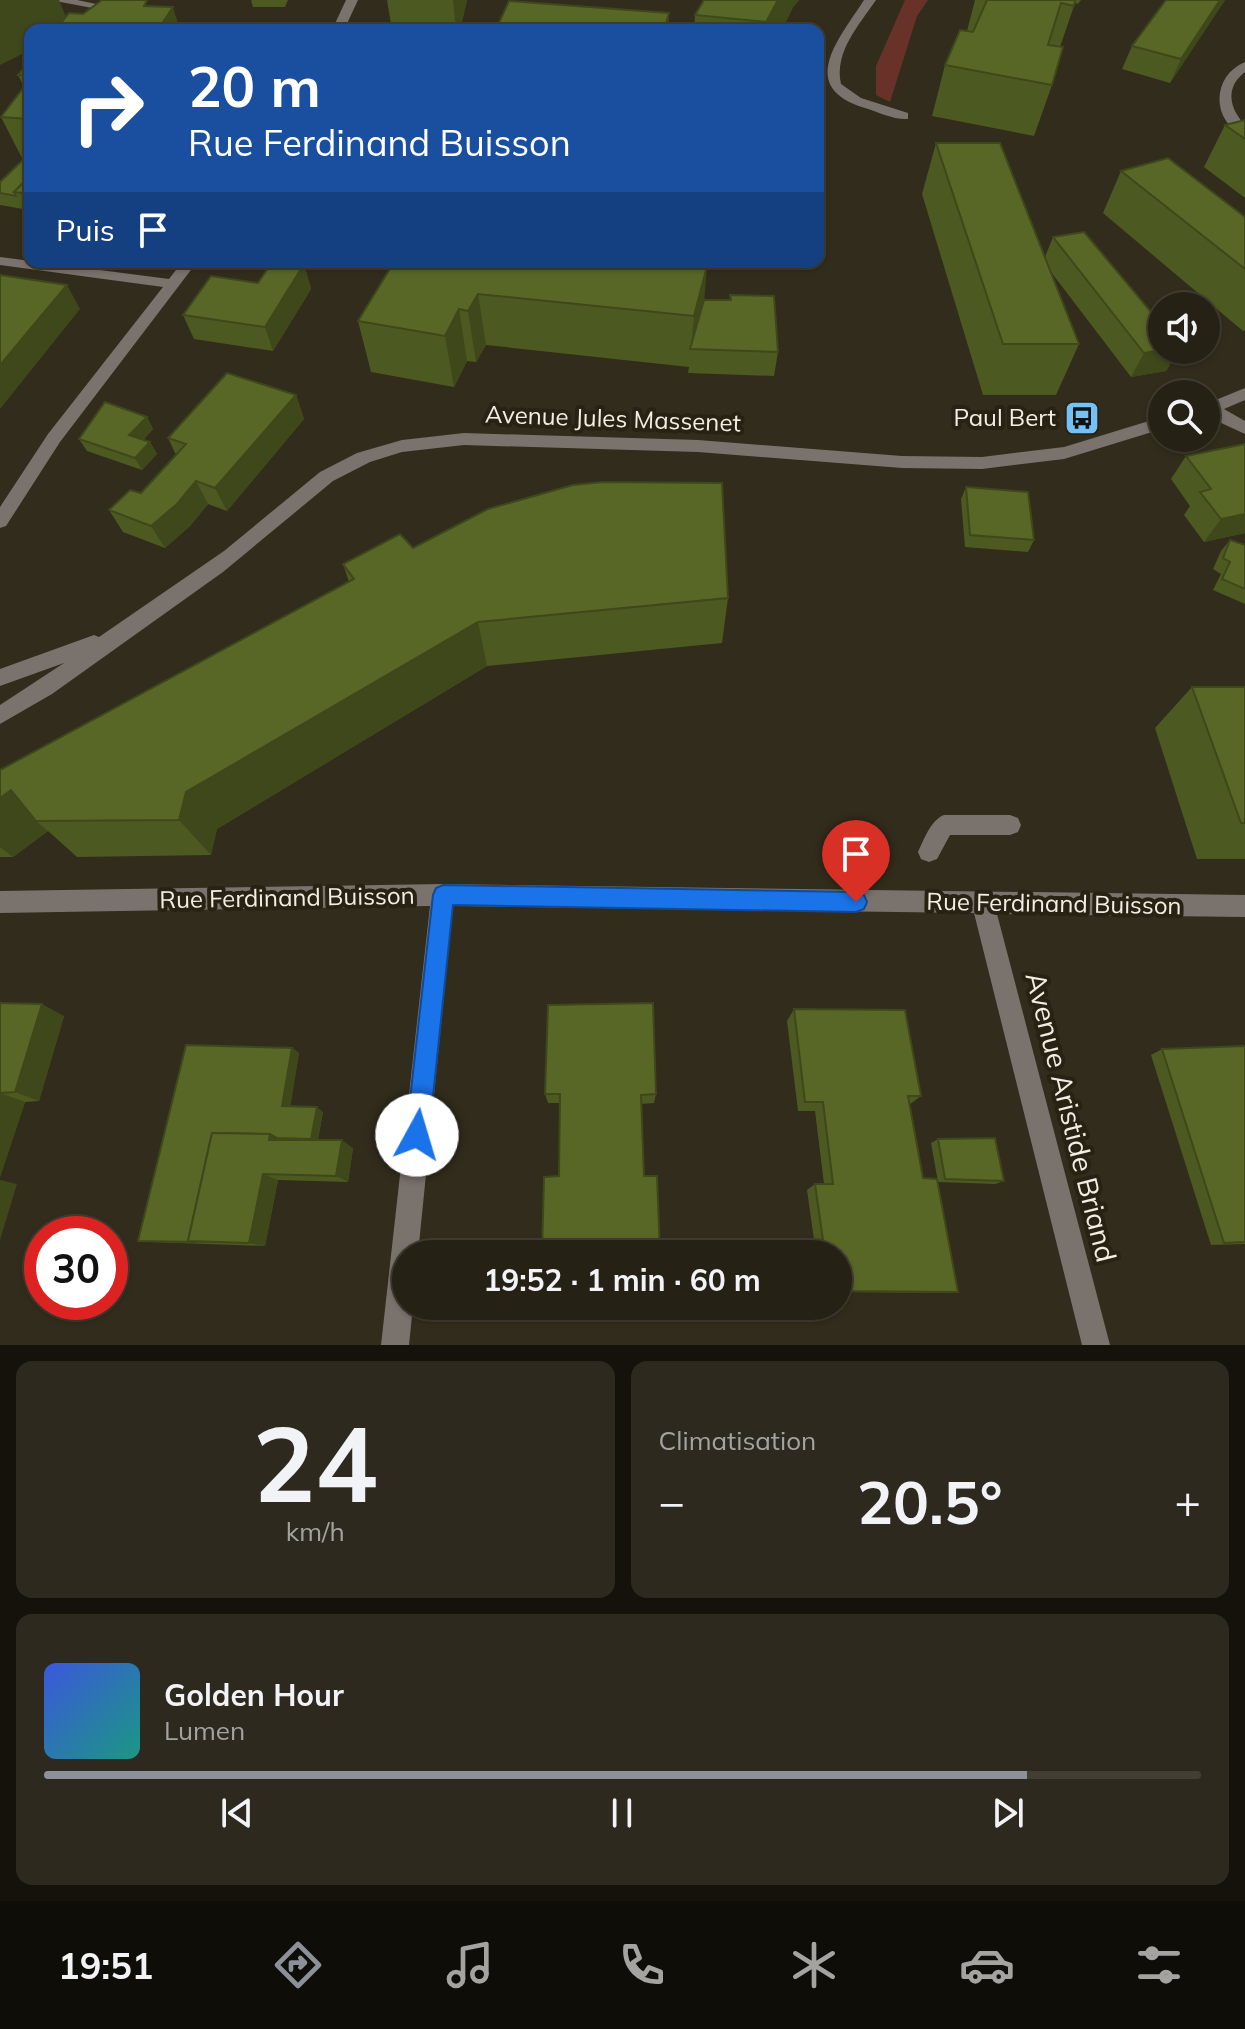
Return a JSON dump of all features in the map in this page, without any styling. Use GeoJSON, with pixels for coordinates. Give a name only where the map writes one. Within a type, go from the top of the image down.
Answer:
{"type":"FeatureCollection","features":[{"type":"Feature","properties":{"kind":"street"},"geometry":{"type":"LineString","coordinates":[[56,0],[69,5],[127,11]]}},
{"type":"Feature","properties":{"kind":"street"},"geometry":{"type":"LineString","coordinates":[[341,24],[352,0]]}},
{"type":"Feature","properties":{"kind":"street"},"geometry":{"type":"LineString","coordinates":[[870,0],[832,65],[832,81],[844,95],[903,116]]}},
{"type":"Feature","properties":{"kind":"street"},"geometry":{"type":"LineString","coordinates":[[1245,66],[1226,85],[1222,98],[1225,112],[1245,132]]}},
{"type":"Feature","properties":{"kind":"street"},"geometry":{"type":"LineString","coordinates":[[0,261],[24,264]]}},
{"type":"Feature","properties":{"kind":"street"},"geometry":{"type":"LineString","coordinates":[[53,268],[173,284]]}},
{"type":"Feature","properties":{"kind":"street"},"geometry":{"type":"LineString","coordinates":[[0,521],[54,438],[185,268]]}},
{"type":"Feature","properties":{"kind":"street"},"geometry":{"type":"LineString","coordinates":[[1220,404],[1245,394]]}},
{"type":"Feature","properties":{"kind":"street"},"geometry":{"type":"LineString","coordinates":[[1220,415],[1245,428]]}},
{"type":"Feature","properties":{"kind":"street","name":"Avenue Jules Massenet"},"geometry":{"type":"LineString","coordinates":[[0,715],[33,698],[234,553],[309,488],[347,466],[404,444],[464,439],[698,446],[902,462],[982,463],[1064,453],[1148,427]]}},
{"type":"Feature","properties":{"kind":"street","name":"Avenue Jules Massenet"},"geometry":{"type":"LineString","coordinates":[[0,678],[117,635]]}},
{"type":"Feature","properties":{"kind":"street"},"geometry":{"type":"LineString","coordinates":[[929,852],[944,825],[1010,825]]}},
{"type":"Feature","properties":{"kind":"street"},"geometry":{"type":"LineString","coordinates":[[395,1345],[443,895]]}},
{"type":"Feature","properties":{"kind":"street","name":"Rue Ferdinand Buisson"},"geometry":{"type":"LineString","coordinates":[[0,902],[443,895],[1245,906]]}},
{"type":"Feature","properties":{"kind":"street","name":"Avenue Aristide Briand"},"geometry":{"type":"LineString","coordinates":[[983,904],[1096,1345]]}},
{"type":"Feature","properties":{"kind":"shaded area"},"geometry":{"type":"Polygon","coordinates":[[[905,0],[928,0],[917,16],[890,102],[876,95],[876,66],[905,0]]]}},
{"type":"Feature","properties":{"kind":"building"},"geometry":{"type":"Polygon","coordinates":[[[102,0],[147,0],[144,6],[173,7],[162,24],[60,24],[69,13],[83,14],[102,0]]]}},
{"type":"Feature","properties":{"kind":"building"},"geometry":{"type":"Polygon","coordinates":[[[704,0],[778,0],[766,22],[695,15],[704,0]]]}},
{"type":"Feature","properties":{"kind":"building"},"geometry":{"type":"Polygon","coordinates":[[[987,0],[1075,0],[1074,6],[1061,3],[1048,45],[1063,47],[1052,85],[945,65],[960,30],[973,32],[987,0]]]}},
{"type":"Feature","properties":{"kind":"building"},"geometry":{"type":"Polygon","coordinates":[[[1166,0],[1220,0],[1181,59],[1132,46],[1166,0]]]}},
{"type":"Feature","properties":{"kind":"building"},"geometry":{"type":"Polygon","coordinates":[[[509,1],[669,13],[666,24],[498,24],[509,1]]]}},
{"type":"Feature","properties":{"kind":"building"},"geometry":{"type":"Polygon","coordinates":[[[24,87],[24,119],[1,117],[24,87]]]}},
{"type":"Feature","properties":{"kind":"building"},"geometry":{"type":"Polygon","coordinates":[[[1245,120],[1245,139],[1225,125],[1245,120]]]}},
{"type":"Feature","properties":{"kind":"building"},"geometry":{"type":"Polygon","coordinates":[[[936,143],[1000,143],[1079,344],[1003,344],[936,143]]]}},
{"type":"Feature","properties":{"kind":"building"},"geometry":{"type":"Polygon","coordinates":[[[1168,158],[1245,217],[1245,269],[1121,171],[1168,158]]]}},
{"type":"Feature","properties":{"kind":"building"},"geometry":{"type":"Polygon","coordinates":[[[24,159],[24,182],[14,192],[16,196],[0,193],[0,182],[24,159]]]}},
{"type":"Feature","properties":{"kind":"building"},"geometry":{"type":"Polygon","coordinates":[[[24,182],[24,193],[14,192],[24,182]]]}},
{"type":"Feature","properties":{"kind":"building"},"geometry":{"type":"Polygon","coordinates":[[[1084,232],[1148,308],[1148,352],[1144,353],[1053,237],[1084,232]]]}},
{"type":"Feature","properties":{"kind":"building"},"geometry":{"type":"Polygon","coordinates":[[[268,268],[302,268],[265,327],[183,315],[211,276],[258,283],[268,268]]]}},
{"type":"Feature","properties":{"kind":"building"},"geometry":{"type":"Polygon","coordinates":[[[390,268],[706,268],[694,316],[478,294],[468,311],[459,309],[445,336],[358,321],[390,268]]]}},
{"type":"Feature","properties":{"kind":"building"},"geometry":{"type":"Polygon","coordinates":[[[0,275],[67,285],[0,365],[0,275]]]}},
{"type":"Feature","properties":{"kind":"building"},"geometry":{"type":"Polygon","coordinates":[[[730,295],[774,296],[778,352],[690,349],[704,300],[731,300],[730,295]]]}},
{"type":"Feature","properties":{"kind":"building"},"geometry":{"type":"Polygon","coordinates":[[[227,373],[296,395],[215,488],[196,481],[177,504],[151,526],[109,510],[130,490],[141,493],[186,444],[168,438],[227,373]]]}},
{"type":"Feature","properties":{"kind":"building"},"geometry":{"type":"Polygon","coordinates":[[[105,402],[147,417],[129,435],[150,442],[135,458],[79,439],[105,402]]]}},
{"type":"Feature","properties":{"kind":"building"},"geometry":{"type":"Polygon","coordinates":[[[1245,444],[1245,514],[1221,519],[1200,492],[1211,489],[1186,456],[1220,452],[1220,449],[1245,444]]]}},
{"type":"Feature","properties":{"kind":"building"},"geometry":{"type":"Polygon","coordinates":[[[603,482],[722,483],[728,598],[478,622],[186,792],[179,820],[36,821],[11,790],[0,798],[0,770],[354,579],[343,564],[400,534],[413,548],[488,509],[573,485],[603,482]]]}},
{"type":"Feature","properties":{"kind":"building"},"geometry":{"type":"Polygon","coordinates":[[[966,487],[1028,492],[1034,540],[970,535],[966,487]]]}},
{"type":"Feature","properties":{"kind":"building"},"geometry":{"type":"Polygon","coordinates":[[[1230,540],[1245,545],[1245,589],[1222,579],[1230,562],[1223,558],[1230,540]]]}},
{"type":"Feature","properties":{"kind":"building"},"geometry":{"type":"Polygon","coordinates":[[[1192,687],[1245,687],[1245,823],[1241,823],[1192,687]]]}},
{"type":"Feature","properties":{"kind":"building"},"geometry":{"type":"Polygon","coordinates":[[[0,1003],[42,1004],[15,1092],[0,1093],[0,1003]]]}},
{"type":"Feature","properties":{"kind":"building"},"geometry":{"type":"Polygon","coordinates":[[[653,1003],[656,1094],[641,1095],[644,1176],[657,1176],[659,1240],[542,1240],[544,1177],[559,1176],[560,1094],[545,1094],[548,1005],[653,1003]]]}},
{"type":"Feature","properties":{"kind":"building"},"geometry":{"type":"Polygon","coordinates":[[[794,1009],[905,1010],[921,1096],[908,1096],[923,1178],[937,1179],[958,1292],[852,1291],[852,1240],[823,1240],[815,1184],[833,1184],[823,1102],[805,1102],[794,1009]]]}},
{"type":"Feature","properties":{"kind":"building"},"geometry":{"type":"Polygon","coordinates":[[[186,1045],[292,1048],[282,1106],[317,1107],[311,1139],[277,1138],[270,1134],[212,1133],[188,1241],[197,1242],[138,1241],[186,1045]]]}},
{"type":"Feature","properties":{"kind":"building"},"geometry":{"type":"Polygon","coordinates":[[[1245,1046],[1245,1242],[1224,1243],[1162,1049],[1245,1046]]]}},
{"type":"Feature","properties":{"kind":"building"},"geometry":{"type":"Polygon","coordinates":[[[212,1133],[270,1134],[269,1140],[342,1140],[336,1176],[263,1174],[249,1243],[188,1241],[212,1133]]]}},
{"type":"Feature","properties":{"kind":"building"},"geometry":{"type":"Polygon","coordinates":[[[995,1138],[1004,1181],[945,1179],[938,1139],[995,1138]]]}},
{"type":"Feature","properties":{"kind":"place","name":"Paul Bert"},"geometry":{"type":"Point","coordinates":[1082,418]}},
{"type":"Feature","properties":{"kind":"route"},"geometry":{"type":"LineString","coordinates":[[417,1135],[443,895],[856,902]]}}]}
